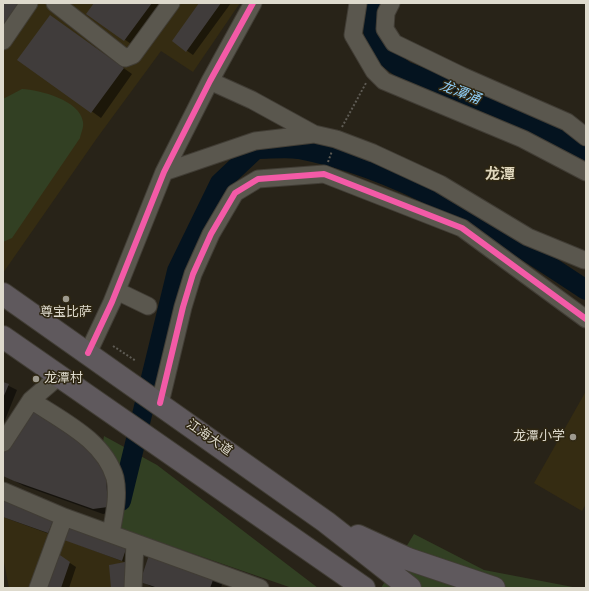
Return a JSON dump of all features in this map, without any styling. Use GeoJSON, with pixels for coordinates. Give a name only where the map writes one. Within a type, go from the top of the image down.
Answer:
{"type":"FeatureCollection","features":[{"type":"Feature","properties":{"kind":"highway","name":"江海大道"},"geometry":{"type":"LineString","coordinates":[[3,294],[88,352],[326,522],[410,588]]}},
{"type":"Feature","properties":{"kind":"highway"},"geometry":{"type":"LineString","coordinates":[[4,340],[59,376],[364,588]]}},
{"type":"Feature","properties":{"kind":"highway"},"geometry":{"type":"LineString","coordinates":[[326,522],[408,559],[494,588]]}},
{"type":"Feature","properties":{"kind":"highway"},"geometry":{"type":"LineString","coordinates":[[279,528],[345,588]]}},
{"type":"Feature","properties":{"kind":"street"},"geometry":{"type":"LineString","coordinates":[[3,41],[29,3]]}},
{"type":"Feature","properties":{"kind":"street"},"geometry":{"type":"LineString","coordinates":[[55,3],[125,58],[133,55],[171,3]]}},
{"type":"Feature","properties":{"kind":"street"},"geometry":{"type":"LineString","coordinates":[[88,352],[117,291],[164,172],[210,81],[253,3]]}},
{"type":"Feature","properties":{"kind":"street"},"geometry":{"type":"LineString","coordinates":[[358,3],[353,35],[374,71],[384,81],[523,139],[586,172]]}},
{"type":"Feature","properties":{"kind":"street"},"geometry":{"type":"LineString","coordinates":[[391,3],[386,13],[385,29],[394,43],[462,76],[566,122],[586,137]]}},
{"type":"Feature","properties":{"kind":"street"},"geometry":{"type":"LineString","coordinates":[[210,81],[314,134],[336,139],[373,153],[440,184],[528,237],[584,260]]}},
{"type":"Feature","properties":{"kind":"street"},"geometry":{"type":"LineString","coordinates":[[164,172],[255,141],[314,134]]}},
{"type":"Feature","properties":{"kind":"street"},"geometry":{"type":"LineString","coordinates":[[160,403],[177,319],[193,274],[211,234],[235,194],[258,179],[324,174],[462,228],[586,319]]}},
{"type":"Feature","properties":{"kind":"street"},"geometry":{"type":"LineString","coordinates":[[117,291],[148,306]]}},
{"type":"Feature","properties":{"kind":"street"},"geometry":{"type":"LineString","coordinates":[[3,443],[31,400],[59,376]]}},
{"type":"Feature","properties":{"kind":"street"},"geometry":{"type":"LineString","coordinates":[[31,400],[98,447],[115,479],[116,506],[110,533]]}},
{"type":"Feature","properties":{"kind":"street"},"geometry":{"type":"LineString","coordinates":[[3,491],[136,543],[218,581],[260,588]]}},
{"type":"Feature","properties":{"kind":"street"},"geometry":{"type":"LineString","coordinates":[[38,588],[64,516]]}},
{"type":"Feature","properties":{"kind":"street"},"geometry":{"type":"LineString","coordinates":[[133,588],[136,543]]}},
{"type":"Feature","properties":{"kind":"path"},"geometry":{"type":"LineString","coordinates":[[324,174],[336,139],[368,80]]}},
{"type":"Feature","properties":{"kind":"path"},"geometry":{"type":"LineString","coordinates":[[113,346],[136,361]]}},
{"type":"Feature","properties":{"kind":"shaded area"},"geometry":{"type":"Polygon","coordinates":[[[3,3],[240,3],[193,72],[161,51],[97,138],[3,273],[3,3]]]}},
{"type":"Feature","properties":{"kind":"shaded area","name":"龙潭小学"},"geometry":{"type":"Polygon","coordinates":[[[586,391],[586,504],[582,511],[534,483],[586,391]]]}},
{"type":"Feature","properties":{"kind":"shaded area"},"geometry":{"type":"Polygon","coordinates":[[[3,494],[137,544],[136,588],[9,588],[3,557],[3,494]]]}},
{"type":"Feature","properties":{"kind":"green space"},"geometry":{"type":"Polygon","coordinates":[[[22,89],[39,91],[67,102],[80,114],[83,126],[80,138],[12,238],[3,242],[3,99],[22,89]]]}},
{"type":"Feature","properties":{"kind":"green space"},"geometry":{"type":"Polygon","coordinates":[[[104,436],[157,465],[318,588],[292,588],[119,528],[102,447],[104,436]]]}},
{"type":"Feature","properties":{"kind":"green space"},"geometry":{"type":"Polygon","coordinates":[[[414,534],[484,570],[578,588],[381,588],[414,534]]]}},
{"type":"Feature","properties":{"kind":"building"},"geometry":{"type":"Polygon","coordinates":[[[3,3],[19,3],[3,25],[3,3]]]}},
{"type":"Feature","properties":{"kind":"building"},"geometry":{"type":"Polygon","coordinates":[[[94,3],[152,3],[124,41],[86,14],[94,3]]]}},
{"type":"Feature","properties":{"kind":"building"},"geometry":{"type":"Polygon","coordinates":[[[199,3],[221,3],[186,52],[172,41],[199,3]]]}},
{"type":"Feature","properties":{"kind":"building"},"geometry":{"type":"Polygon","coordinates":[[[50,15],[124,68],[91,113],[17,60],[50,15]]]}},
{"type":"Feature","properties":{"kind":"building"},"geometry":{"type":"Polygon","coordinates":[[[3,382],[9,384],[3,398],[3,382]]]}},
{"type":"Feature","properties":{"kind":"building"},"geometry":{"type":"Polygon","coordinates":[[[32,408],[105,461],[108,507],[93,509],[3,476],[3,452],[32,408]]]}},
{"type":"Feature","properties":{"kind":"building"},"geometry":{"type":"Polygon","coordinates":[[[3,497],[55,516],[48,533],[3,517],[3,497]]]}},
{"type":"Feature","properties":{"kind":"building"},"geometry":{"type":"Polygon","coordinates":[[[71,523],[128,543],[122,561],[64,540],[71,523]]]}},
{"type":"Feature","properties":{"kind":"building"},"geometry":{"type":"Polygon","coordinates":[[[150,552],[215,575],[210,588],[158,588],[140,582],[150,552]]]}},
{"type":"Feature","properties":{"kind":"building"},"geometry":{"type":"Polygon","coordinates":[[[57,553],[70,562],[61,588],[44,588],[57,553]]]}},
{"type":"Feature","properties":{"kind":"building"},"geometry":{"type":"Polygon","coordinates":[[[125,562],[128,588],[111,588],[109,565],[125,562]]]}},
{"type":"Feature","properties":{"kind":"waterway","name":"龙潭涌"},"geometry":{"type":"LineString","coordinates":[[372,3],[370,9],[376,49],[405,71],[496,107],[550,132],[586,157]]}},
{"type":"Feature","properties":{"kind":"waterway"},"geometry":{"type":"LineString","coordinates":[[121,501],[177,271],[220,183],[256,149],[299,149],[339,159],[414,187],[484,225],[586,290]]}},
{"type":"Feature","properties":{"kind":"cycle path"},"geometry":{"type":"LineString","coordinates":[[88,353],[112,302],[164,172],[210,81],[253,3]]}},
{"type":"Feature","properties":{"kind":"cycle path"},"geometry":{"type":"LineString","coordinates":[[160,403],[183,307],[193,274],[211,234],[235,193],[258,179],[324,174],[462,228],[586,319]]}},
{"type":"Feature","properties":{"kind":"place","name":"尊宝比萨"},"geometry":{"type":"Point","coordinates":[66,299]}},
{"type":"Feature","properties":{"kind":"place","name":"龙潭村"},"geometry":{"type":"Point","coordinates":[36,379]}},
{"type":"Feature","properties":{"kind":"place","name":"龙潭小学"},"geometry":{"type":"Point","coordinates":[573,437]}},
{"type":"Feature","properties":{"kind":"district","name":"龙潭"},"geometry":{"type":"Point","coordinates":[500,175]}}]}
